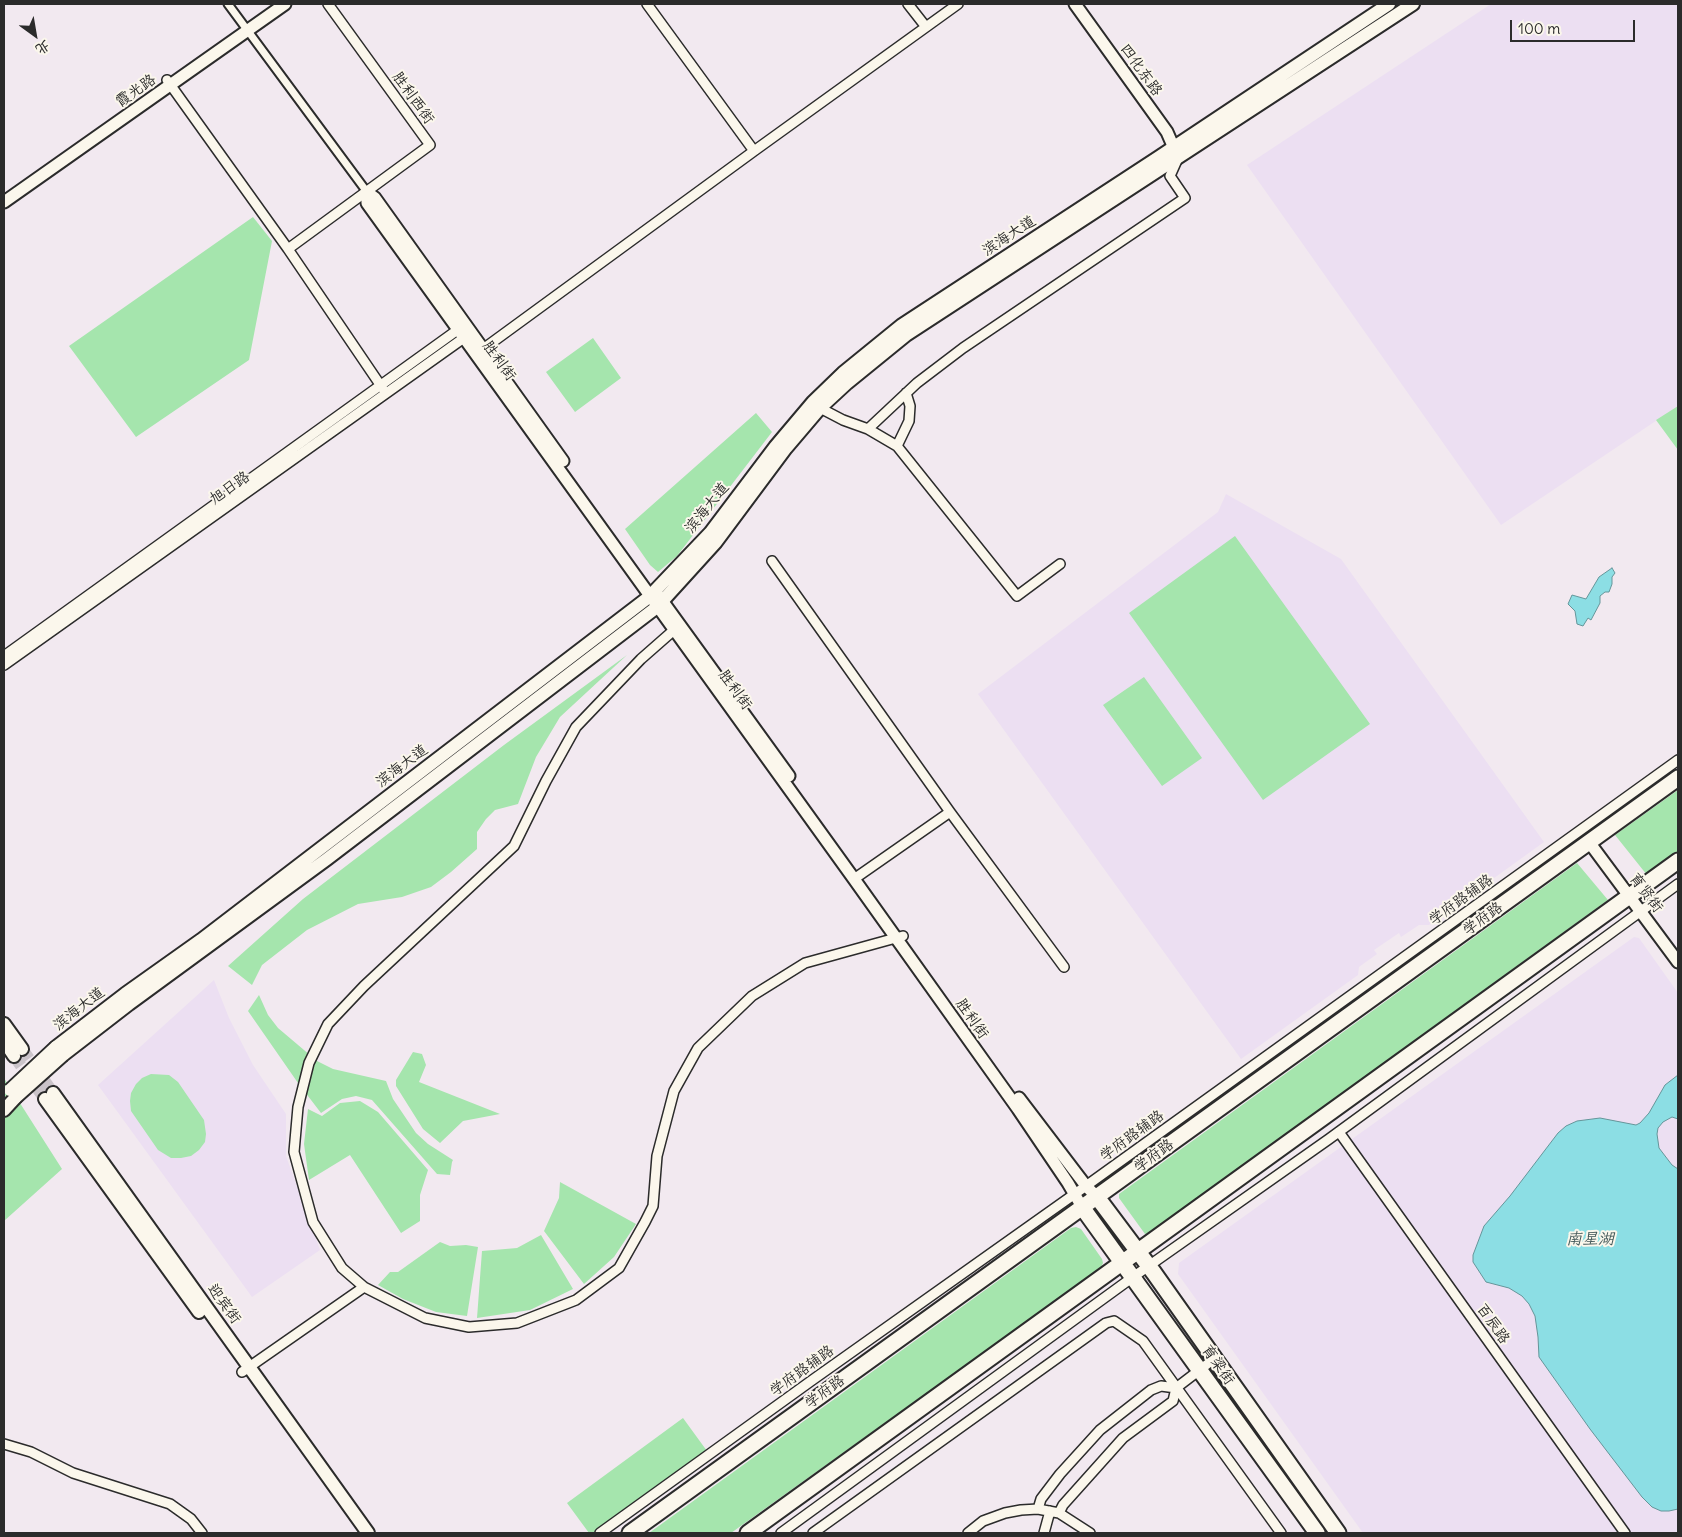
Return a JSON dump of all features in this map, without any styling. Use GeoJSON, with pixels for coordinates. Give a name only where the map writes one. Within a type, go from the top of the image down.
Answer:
{"type":"FeatureCollection","features":[{"type":"Feature","properties":{"kind":"highway","name":"学府路"},"geometry":{"type":"LineString","coordinates":[[630,1533],[1078,1201],[1678,778]]}},
{"type":"Feature","properties":{"kind":"highway"},"geometry":{"type":"LineString","coordinates":[[748,1533],[1678,861]]}},
{"type":"Feature","properties":{"kind":"highway","name":"育梁街"},"geometry":{"type":"LineString","coordinates":[[1092,1192],[1149,1267],[1338,1533]]}},
{"type":"Feature","properties":{"kind":"highway","name":"育梁街"},"geometry":{"type":"LineString","coordinates":[[1078,1201],[1318,1533]]}},
{"type":"Feature","properties":{"kind":"main road","name":"滨海大道"},"geometry":{"type":"LineString","coordinates":[[60,1051],[207,948],[327,859],[656,599],[716,542],[786,448],[820,408],[906,334],[1176,152],[1390,4]]}},
{"type":"Feature","properties":{"kind":"main road","name":"滨海大道"},"geometry":{"type":"LineString","coordinates":[[60,1051],[125,994],[202,940],[656,599],[812,402],[851,367],[909,320],[1413,4]]}},
{"type":"Feature","properties":{"kind":"main road"},"geometry":{"type":"LineString","coordinates":[[4,1024],[18,1053],[4,1041]]}},
{"type":"Feature","properties":{"kind":"main road"},"geometry":{"type":"LineString","coordinates":[[4,1110],[10,1095],[60,1051]]}},
{"type":"Feature","properties":{"kind":"main road","name":"迎宾街"},"geometry":{"type":"LineString","coordinates":[[49,1096],[246,1369],[368,1533]]}},
{"type":"Feature","properties":{"kind":"main road","name":"迎宾街"},"geometry":{"type":"LineString","coordinates":[[246,1369],[358,1533]]}},
{"type":"Feature","properties":{"kind":"street","name":"胜利街"},"geometry":{"type":"LineString","coordinates":[[228,4],[367,192],[375,198],[465,332],[857,877],[1018,1109],[1078,1201]]}},
{"type":"Feature","properties":{"kind":"street","name":"霞光路"},"geometry":{"type":"LineString","coordinates":[[4,202],[245,28],[274,4]]}},
{"type":"Feature","properties":{"kind":"street","name":"霞光路"},"geometry":{"type":"LineString","coordinates":[[245,28],[284,4]]}},
{"type":"Feature","properties":{"kind":"street","name":"胜利西街"},"geometry":{"type":"LineString","coordinates":[[328,4],[430,145],[367,192]]}},
{"type":"Feature","properties":{"kind":"street"},"geometry":{"type":"LineString","coordinates":[[647,4],[754,151]]}},
{"type":"Feature","properties":{"kind":"street"},"geometry":{"type":"LineString","coordinates":[[908,4],[926,27]]}},
{"type":"Feature","properties":{"kind":"street"},"geometry":{"type":"LineString","coordinates":[[479,351],[958,4]]}},
{"type":"Feature","properties":{"kind":"street","name":"四化东路"},"geometry":{"type":"LineString","coordinates":[[1075,4],[1167,132],[1176,152]]}},
{"type":"Feature","properties":{"kind":"street","name":"霞光路"},"geometry":{"type":"LineString","coordinates":[[4,196],[169,83]]}},
{"type":"Feature","properties":{"kind":"street"},"geometry":{"type":"LineString","coordinates":[[169,83],[288,250],[384,390]]}},
{"type":"Feature","properties":{"kind":"street"},"geometry":{"type":"LineString","coordinates":[[868,429],[916,383],[963,348],[1185,198],[1170,176],[1176,152]]}},
{"type":"Feature","properties":{"kind":"street"},"geometry":{"type":"LineString","coordinates":[[288,250],[367,192]]}},
{"type":"Feature","properties":{"kind":"street","name":"旭日路"},"geometry":{"type":"LineString","coordinates":[[4,665],[465,332]]}},
{"type":"Feature","properties":{"kind":"street","name":"旭日路"},"geometry":{"type":"LineString","coordinates":[[4,656],[384,390]]}},
{"type":"Feature","properties":{"kind":"street"},"geometry":{"type":"LineString","coordinates":[[897,446],[909,421],[910,406],[906,393]]}},
{"type":"Feature","properties":{"kind":"street"},"geometry":{"type":"LineString","coordinates":[[820,408],[843,420],[868,429],[897,446],[1017,596],[1060,564]]}},
{"type":"Feature","properties":{"kind":"street"},"geometry":{"type":"LineString","coordinates":[[772,561],[950,812],[1064,966]]}},
{"type":"Feature","properties":{"kind":"street","name":"胜利街"},"geometry":{"type":"LineString","coordinates":[[656,599],[674,630],[857,877]]}},
{"type":"Feature","properties":{"kind":"street"},"geometry":{"type":"LineString","coordinates":[[674,630],[641,660],[576,727],[546,781],[514,846],[364,986],[328,1024],[309,1063],[298,1107],[294,1152],[313,1222],[342,1268],[364,1287],[425,1318],[469,1327],[517,1323],[576,1300],[619,1268],[653,1206],[658,1156],[674,1091],[698,1048],[752,996],[805,963],[899,937]]}},
{"type":"Feature","properties":{"kind":"street","name":"学府路辅路"},"geometry":{"type":"LineString","coordinates":[[1092,1192],[1678,760]]}},
{"type":"Feature","properties":{"kind":"street"},"geometry":{"type":"LineString","coordinates":[[857,877],[950,812]]}},
{"type":"Feature","properties":{"kind":"street","name":"育贤街"},"geometry":{"type":"LineString","coordinates":[[1589,842],[1678,962]]}},
{"type":"Feature","properties":{"kind":"street"},"geometry":{"type":"LineString","coordinates":[[780,1533],[1133,1277],[1339,1132],[1678,884]]}},
{"type":"Feature","properties":{"kind":"street","name":"胜利街"},"geometry":{"type":"LineString","coordinates":[[899,937],[1092,1192]]}},
{"type":"Feature","properties":{"kind":"street","name":"百辰路"},"geometry":{"type":"LineString","coordinates":[[1339,1132],[1625,1533]]}},
{"type":"Feature","properties":{"kind":"street","name":"学府路辅路"},"geometry":{"type":"LineString","coordinates":[[600,1533],[827,1369],[1078,1201]]}},
{"type":"Feature","properties":{"kind":"street"},"geometry":{"type":"LineString","coordinates":[[246,1369],[364,1287]]}},
{"type":"Feature","properties":{"kind":"street"},"geometry":{"type":"LineString","coordinates":[[814,1533],[1106,1323],[1114,1321],[1143,1341],[1281,1533]]}},
{"type":"Feature","properties":{"kind":"street"},"geometry":{"type":"LineString","coordinates":[[1044,1533],[1054,1512],[1063,1505],[1123,1438],[1172,1400],[1176,1388],[1214,1359]]}},
{"type":"Feature","properties":{"kind":"street"},"geometry":{"type":"LineString","coordinates":[[1038,1509],[1041,1499],[1060,1474],[1100,1430],[1151,1390],[1161,1386],[1176,1388]]}},
{"type":"Feature","properties":{"kind":"street"},"geometry":{"type":"LineString","coordinates":[[4,1444],[31,1452],[73,1473],[170,1504],[191,1519],[202,1533]]}},
{"type":"Feature","properties":{"kind":"street"},"geometry":{"type":"LineString","coordinates":[[974,1531],[983,1522],[1005,1513],[1038,1509],[1054,1512],[1090,1533]]}},
{"type":"Feature","properties":{"kind":"shaded area"},"geometry":{"type":"Polygon","coordinates":[[[1491,4],[1678,4],[1678,406],[1501,525],[1247,165],[1491,4]]]}},
{"type":"Feature","properties":{"kind":"shaded area"},"geometry":{"type":"Polygon","coordinates":[[[1226,494],[1341,559],[1544,842],[1429,925],[1419,925],[1401,937],[1399,933],[1374,950],[1377,954],[1359,967],[1358,975],[1241,1059],[978,694],[1218,512],[1226,494]]]}},
{"type":"Feature","properties":{"kind":"shaded area"},"geometry":{"type":"Polygon","coordinates":[[[1634,937],[1639,938],[1678,993],[1678,1533],[1363,1533],[1178,1274],[1179,1263],[1634,937]]]}},
{"type":"Feature","properties":{"kind":"shaded area"},"geometry":{"type":"Polygon","coordinates":[[[214,980],[229,1018],[253,1065],[286,1114],[286,1156],[320,1250],[252,1297],[98,1085],[214,980]]]}},
{"type":"Feature","properties":{"kind":"green space"},"geometry":{"type":"Polygon","coordinates":[[[253,217],[272,241],[249,360],[136,437],[69,346],[253,217]]]}},
{"type":"Feature","properties":{"kind":"green space"},"geometry":{"type":"Polygon","coordinates":[[[593,338],[621,378],[575,412],[546,372],[593,338]]]}},
{"type":"Feature","properties":{"kind":"green space"},"geometry":{"type":"Polygon","coordinates":[[[1678,406],[1678,450],[1656,420],[1678,406]]]}},
{"type":"Feature","properties":{"kind":"green space"},"geometry":{"type":"Polygon","coordinates":[[[756,413],[772,432],[677,556],[658,572],[650,565],[625,529],[756,413]]]}},
{"type":"Feature","properties":{"kind":"green space"},"geometry":{"type":"Polygon","coordinates":[[[1235,536],[1370,724],[1263,800],[1129,613],[1235,536]]]}},
{"type":"Feature","properties":{"kind":"green space"},"geometry":{"type":"Polygon","coordinates":[[[627,655],[560,717],[536,757],[518,804],[495,810],[486,819],[477,832],[477,849],[451,872],[431,887],[402,897],[358,904],[307,930],[262,965],[252,985],[228,966],[303,899],[504,745],[627,655]]]}},
{"type":"Feature","properties":{"kind":"green space"},"geometry":{"type":"Polygon","coordinates":[[[1144,677],[1202,758],[1162,786],[1103,705],[1144,677]]]}},
{"type":"Feature","properties":{"kind":"green space"},"geometry":{"type":"Polygon","coordinates":[[[1678,790],[1678,852],[1647,875],[1615,835],[1678,790]]]}},
{"type":"Feature","properties":{"kind":"green space"},"geometry":{"type":"Polygon","coordinates":[[[1577,863],[1608,900],[1149,1233],[1145,1234],[1119,1198],[1119,1194],[1577,863]]]}},
{"type":"Feature","properties":{"kind":"green space"},"geometry":{"type":"Polygon","coordinates":[[[259,995],[268,1015],[278,1028],[317,1061],[333,1069],[386,1081],[393,1099],[416,1133],[428,1144],[453,1160],[450,1175],[437,1174],[372,1100],[356,1096],[342,1099],[321,1113],[248,1011],[259,995]]]}},
{"type":"Feature","properties":{"kind":"green space"},"geometry":{"type":"Polygon","coordinates":[[[413,1052],[422,1054],[426,1065],[419,1082],[500,1114],[463,1121],[440,1143],[423,1129],[396,1086],[396,1080],[413,1052]]]}},
{"type":"Feature","properties":{"kind":"green space"},"geometry":{"type":"Polygon","coordinates":[[[151,1074],[169,1075],[178,1082],[204,1120],[205,1142],[191,1156],[171,1158],[158,1150],[131,1111],[131,1093],[142,1078],[151,1074]]]}},
{"type":"Feature","properties":{"kind":"green space"},"geometry":{"type":"Polygon","coordinates":[[[4,1078],[62,1169],[4,1221],[4,1078]]]}},
{"type":"Feature","properties":{"kind":"green space"},"geometry":{"type":"Polygon","coordinates":[[[360,1101],[378,1112],[428,1170],[420,1195],[420,1221],[401,1233],[350,1155],[309,1180],[304,1144],[308,1109],[322,1116],[340,1103],[360,1101]]]}},
{"type":"Feature","properties":{"kind":"green space"},"geometry":{"type":"Polygon","coordinates":[[[560,1182],[636,1224],[614,1257],[584,1284],[544,1231],[559,1198],[560,1182]]]}},
{"type":"Feature","properties":{"kind":"green space"},"geometry":{"type":"Polygon","coordinates":[[[1071,1228],[1081,1229],[1102,1259],[1103,1263],[1100,1269],[731,1533],[649,1533],[1071,1228]]]}},
{"type":"Feature","properties":{"kind":"green space"},"geometry":{"type":"Polygon","coordinates":[[[541,1235],[573,1289],[530,1310],[477,1318],[482,1251],[517,1248],[541,1235]]]}},
{"type":"Feature","properties":{"kind":"green space"},"geometry":{"type":"Polygon","coordinates":[[[440,1242],[450,1246],[466,1245],[478,1247],[467,1316],[436,1312],[403,1299],[378,1285],[390,1272],[398,1272],[440,1242]]]}},
{"type":"Feature","properties":{"kind":"green space"},"geometry":{"type":"Polygon","coordinates":[[[683,1418],[707,1451],[593,1533],[589,1533],[567,1503],[683,1418]]]}},
{"type":"Feature","properties":{"kind":"water"},"geometry":{"type":"Polygon","coordinates":[[[1612,568],[1615,573],[1612,577],[1609,592],[1605,592],[1600,596],[1600,603],[1591,620],[1588,618],[1583,626],[1577,624],[1575,611],[1568,604],[1572,595],[1586,599],[1599,577],[1612,568]]]}},
{"type":"Feature","properties":{"kind":"water","name":"南星湖"},"geometry":{"type":"Polygon","coordinates":[[[1678,1075],[1678,1119],[1672,1117],[1663,1122],[1658,1128],[1657,1134],[1659,1148],[1672,1165],[1678,1169],[1678,1509],[1661,1511],[1652,1507],[1642,1497],[1590,1429],[1539,1357],[1535,1316],[1529,1304],[1522,1296],[1509,1288],[1486,1282],[1473,1262],[1473,1255],[1484,1226],[1510,1196],[1558,1133],[1566,1126],[1577,1121],[1600,1118],[1636,1125],[1649,1113],[1665,1085],[1678,1075]]]}},
{"type":"Feature","properties":{"kind":"tunnel"},"geometry":{"type":"LineString","coordinates":[[22,1049],[53,1093]]}},
{"type":"Feature","properties":{"kind":"tunnel"},"geometry":{"type":"LineString","coordinates":[[14,1056],[45,1099]]}}]}
